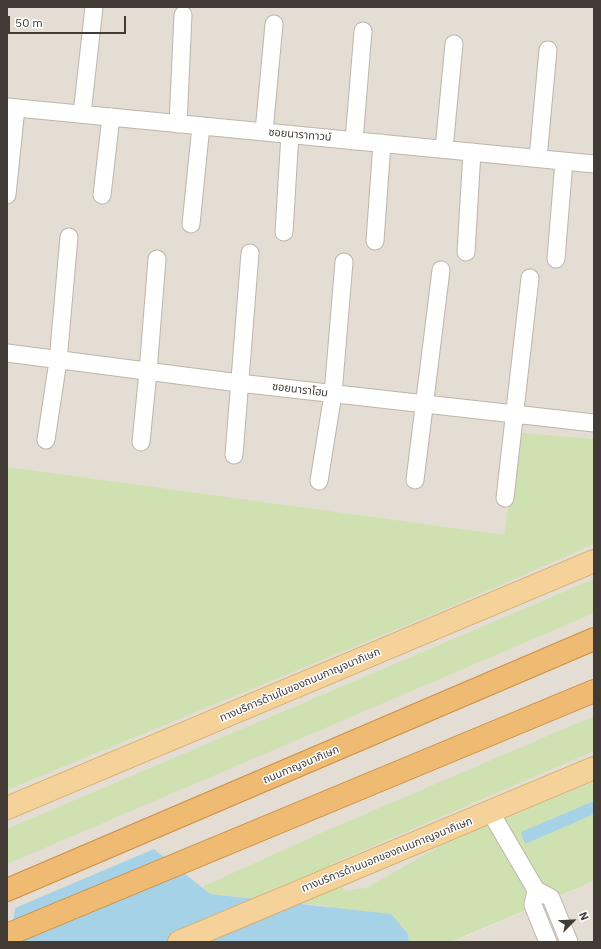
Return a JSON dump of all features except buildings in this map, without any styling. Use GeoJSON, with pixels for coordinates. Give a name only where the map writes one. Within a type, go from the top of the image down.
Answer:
{"type":"FeatureCollection","features":[{"type":"Feature","properties":{"kind":"highway","name":"ถนนกาญจนาภิเษก"},"geometry":{"type":"LineString","coordinates":[[7,890],[594,639]]}},
{"type":"Feature","properties":{"kind":"highway"},"geometry":{"type":"LineString","coordinates":[[7,935],[594,691]]}},
{"type":"Feature","properties":{"kind":"main road","name":"ทางบริการด้านในของถนนกาญจนาภิเษก"},"geometry":{"type":"LineString","coordinates":[[7,808],[594,561]]}},
{"type":"Feature","properties":{"kind":"main road","name":"ทางบริการด้านนอกของถนนกาญจนาภิเษก"},"geometry":{"type":"LineString","coordinates":[[179,942],[355,867],[491,813],[594,768]]}},
{"type":"Feature","properties":{"kind":"street"},"geometry":{"type":"LineString","coordinates":[[82,114],[94,7]]}},
{"type":"Feature","properties":{"kind":"street"},"geometry":{"type":"LineString","coordinates":[[178,124],[183,15]]}},
{"type":"Feature","properties":{"kind":"street"},"geometry":{"type":"LineString","coordinates":[[264,132],[274,24]]}},
{"type":"Feature","properties":{"kind":"street"},"geometry":{"type":"LineString","coordinates":[[354,140],[363,31]]}},
{"type":"Feature","properties":{"kind":"street"},"geometry":{"type":"LineString","coordinates":[[444,149],[454,44]]}},
{"type":"Feature","properties":{"kind":"street"},"geometry":{"type":"LineString","coordinates":[[538,158],[548,50]]}},
{"type":"Feature","properties":{"kind":"street"},"geometry":{"type":"LineString","coordinates":[[7,194],[12,107]]}},
{"type":"Feature","properties":{"kind":"street","name":"ซอยนาราทาวน์"},"geometry":{"type":"LineString","coordinates":[[12,107],[594,164]]}},
{"type":"Feature","properties":{"kind":"street"},"geometry":{"type":"LineString","coordinates":[[102,195],[111,117]]}},
{"type":"Feature","properties":{"kind":"street"},"geometry":{"type":"LineString","coordinates":[[191,224],[201,126]]}},
{"type":"Feature","properties":{"kind":"street"},"geometry":{"type":"LineString","coordinates":[[284,232],[290,134]]}},
{"type":"Feature","properties":{"kind":"street"},"geometry":{"type":"LineString","coordinates":[[374,241],[382,144]]}},
{"type":"Feature","properties":{"kind":"street"},"geometry":{"type":"LineString","coordinates":[[466,252],[472,152]]}},
{"type":"Feature","properties":{"kind":"street"},"geometry":{"type":"LineString","coordinates":[[556,259],[564,161]]}},
{"type":"Feature","properties":{"kind":"street"},"geometry":{"type":"LineString","coordinates":[[46,440],[58,361],[69,237]]}},
{"type":"Feature","properties":{"kind":"street"},"geometry":{"type":"LineString","coordinates":[[234,456],[250,253]]}},
{"type":"Feature","properties":{"kind":"street"},"geometry":{"type":"LineString","coordinates":[[141,442],[157,258]]}},
{"type":"Feature","properties":{"kind":"street"},"geometry":{"type":"LineString","coordinates":[[319,481],[333,394],[344,262]]}},
{"type":"Feature","properties":{"kind":"street"},"geometry":{"type":"LineString","coordinates":[[415,480],[441,270]]}},
{"type":"Feature","properties":{"kind":"street"},"geometry":{"type":"LineString","coordinates":[[505,498],[530,278]]}},
{"type":"Feature","properties":{"kind":"street","name":"ซอยนาราโฮม"},"geometry":{"type":"LineString","coordinates":[[7,353],[58,361],[424,405],[594,423]]}},
{"type":"Feature","properties":{"kind":"street"},"geometry":{"type":"LineString","coordinates":[[491,813],[536,890],[551,898],[569,942]]}},
{"type":"Feature","properties":{"kind":"street"},"geometry":{"type":"LineString","coordinates":[[536,890],[533,905],[548,942]]}},
{"type":"Feature","properties":{"kind":"shaded area"},"geometry":{"type":"Polygon","coordinates":[[[7,7],[594,7],[594,797],[259,942],[7,942],[7,7]]]}},
{"type":"Feature","properties":{"kind":"shaded area"},"geometry":{"type":"Polygon","coordinates":[[[594,881],[594,942],[451,942],[469,935],[594,881]]]}},
{"type":"Feature","properties":{"kind":"green space"},"geometry":{"type":"Polygon","coordinates":[[[522,433],[594,439],[594,544],[443,610],[7,790],[7,467],[504,535],[519,438],[522,433]]]}},
{"type":"Feature","properties":{"kind":"green space"},"geometry":{"type":"Polygon","coordinates":[[[594,579],[594,613],[7,864],[7,829],[594,579]]]}},
{"type":"Feature","properties":{"kind":"green space"},"geometry":{"type":"Polygon","coordinates":[[[594,716],[594,751],[331,864],[344,891],[366,888],[456,837],[594,782],[594,881],[451,942],[409,942],[408,934],[328,906],[210,894],[202,887],[319,834],[594,716]]]}},
{"type":"Feature","properties":{"kind":"water"},"geometry":{"type":"Polygon","coordinates":[[[594,801],[594,814],[525,844],[521,832],[594,801]]]}},
{"type":"Feature","properties":{"kind":"water"},"geometry":{"type":"Polygon","coordinates":[[[154,849],[210,894],[391,914],[408,934],[409,942],[11,942],[15,908],[154,849]]]}}]}
